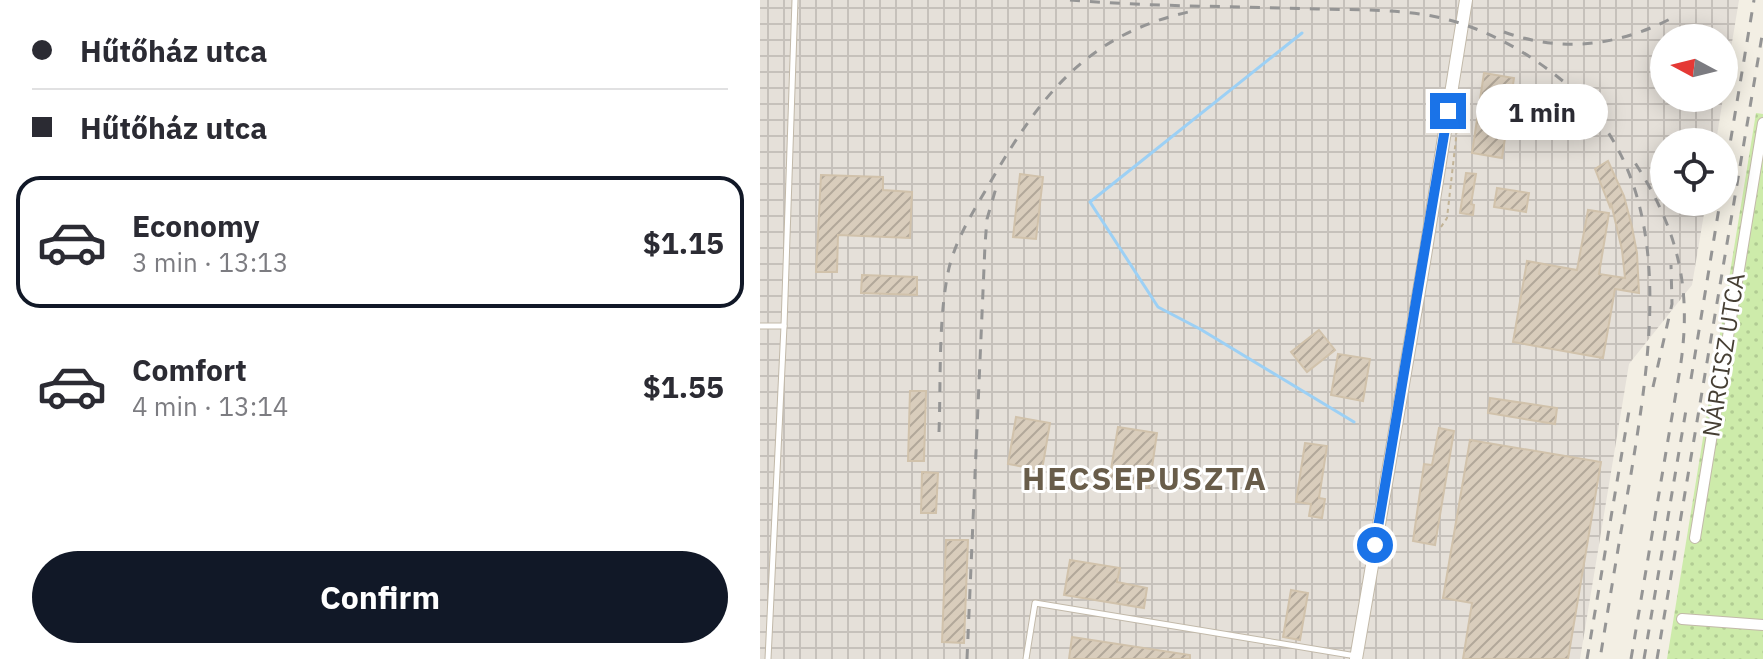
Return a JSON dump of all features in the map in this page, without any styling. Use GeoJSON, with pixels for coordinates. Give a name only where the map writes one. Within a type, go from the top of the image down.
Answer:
{"type":"FeatureCollection","features":[{"type":"Feature","properties":{"kind":"street"},"geometry":{"type":"LineString","coordinates":[[1356,658],[1466,0]]}},
{"type":"Feature","properties":{"kind":"street","name":"NÁRCISZ UTCA"},"geometry":{"type":"LineString","coordinates":[[1695,538],[1762,123]]}},
{"type":"Feature","properties":{"kind":"street"},"geometry":{"type":"LineString","coordinates":[[1682,619],[1763,625]]}},
{"type":"Feature","properties":{"kind":"lane"},"geometry":{"type":"LineString","coordinates":[[768,659],[795,0]]}},
{"type":"Feature","properties":{"kind":"lane"},"geometry":{"type":"LineString","coordinates":[[760,326],[784,326]]}},
{"type":"Feature","properties":{"kind":"lane"},"geometry":{"type":"LineString","coordinates":[[1026,659],[1035,603],[1356,658]]}},
{"type":"Feature","properties":{"kind":"shaded area"},"geometry":{"type":"Polygon","coordinates":[[[760,0],[1739,0],[1735,24],[1650,24],[1650,112],[1721,112],[1718,128],[1650,128],[1650,216],[1704,216],[1692,285],[1629,364],[1580,659],[760,659],[760,0]]]}},
{"type":"Feature","properties":{"kind":"green space"},"geometry":{"type":"Polygon","coordinates":[[[1756,113],[1763,114],[1763,659],[1667,659],[1756,113]]]}},
{"type":"Feature","properties":{"kind":"building"},"geometry":{"type":"Polygon","coordinates":[[[1484,73],[1514,78],[1502,158],[1472,153],[1484,73]]]}},
{"type":"Feature","properties":{"kind":"building"},"geometry":{"type":"Polygon","coordinates":[[[1608,161],[1624,196],[1632,227],[1639,293],[1615,289],[1603,358],[1513,342],[1527,261],[1577,270],[1588,210],[1609,213],[1599,274],[1625,278],[1611,203],[1610,207],[1595,169],[1608,161]]]}},
{"type":"Feature","properties":{"kind":"building"},"geometry":{"type":"Polygon","coordinates":[[[1466,173],[1476,174],[1471,204],[1474,205],[1473,215],[1460,213],[1466,173]]]}},
{"type":"Feature","properties":{"kind":"building"},"geometry":{"type":"Polygon","coordinates":[[[1020,174],[1043,177],[1036,239],[1013,237],[1020,174]]]}},
{"type":"Feature","properties":{"kind":"building"},"geometry":{"type":"Polygon","coordinates":[[[821,175],[883,177],[883,190],[912,192],[910,238],[838,235],[837,272],[816,272],[821,175]]]}},
{"type":"Feature","properties":{"kind":"building"},"geometry":{"type":"Polygon","coordinates":[[[1497,188],[1529,193],[1526,212],[1494,207],[1497,188]]]}},
{"type":"Feature","properties":{"kind":"building"},"geometry":{"type":"Polygon","coordinates":[[[862,275],[917,277],[917,295],[861,293],[862,275]]]}},
{"type":"Feature","properties":{"kind":"building"},"geometry":{"type":"Polygon","coordinates":[[[1319,330],[1335,350],[1307,372],[1291,352],[1319,330]]]}},
{"type":"Feature","properties":{"kind":"building"},"geometry":{"type":"Polygon","coordinates":[[[1338,354],[1370,359],[1363,401],[1331,395],[1338,354]]]}},
{"type":"Feature","properties":{"kind":"building"},"geometry":{"type":"Polygon","coordinates":[[[910,391],[926,391],[924,461],[908,461],[910,391]]]}},
{"type":"Feature","properties":{"kind":"building"},"geometry":{"type":"Polygon","coordinates":[[[1490,398],[1557,408],[1555,424],[1488,413],[1490,398]]]}},
{"type":"Feature","properties":{"kind":"building"},"geometry":{"type":"Polygon","coordinates":[[[1016,417],[1050,423],[1042,470],[1008,464],[1016,417]]]}},
{"type":"Feature","properties":{"kind":"building"},"geometry":{"type":"Polygon","coordinates":[[[1118,427],[1157,433],[1149,488],[1109,482],[1118,427]]]}},
{"type":"Feature","properties":{"kind":"building"},"geometry":{"type":"Polygon","coordinates":[[[1439,428],[1454,431],[1435,545],[1413,541],[1424,464],[1432,465],[1439,428]]]}},
{"type":"Feature","properties":{"kind":"building"},"geometry":{"type":"Polygon","coordinates":[[[1470,440],[1601,462],[1568,659],[1463,659],[1472,603],[1443,598],[1470,440]]]}},
{"type":"Feature","properties":{"kind":"building"},"geometry":{"type":"Polygon","coordinates":[[[1305,443],[1327,446],[1319,498],[1325,499],[1322,518],[1309,516],[1311,504],[1296,502],[1305,443]]]}},
{"type":"Feature","properties":{"kind":"building"},"geometry":{"type":"Polygon","coordinates":[[[922,472],[938,473],[936,513],[921,513],[922,472]]]}},
{"type":"Feature","properties":{"kind":"building"},"geometry":{"type":"Polygon","coordinates":[[[946,540],[968,540],[964,643],[942,642],[946,540]]]}},
{"type":"Feature","properties":{"kind":"building"},"geometry":{"type":"Polygon","coordinates":[[[1070,560],[1120,568],[1117,582],[1147,588],[1144,608],[1064,595],[1070,560]]]}},
{"type":"Feature","properties":{"kind":"building"},"geometry":{"type":"Polygon","coordinates":[[[1291,590],[1308,593],[1300,640],[1283,637],[1291,590]]]}},
{"type":"Feature","properties":{"kind":"building"},"geometry":{"type":"Polygon","coordinates":[[[1072,637],[1190,655],[1190,659],[1069,659],[1072,637]]]}},
{"type":"Feature","properties":{"kind":"waterway"},"geometry":{"type":"LineString","coordinates":[[1302,33],[1090,202],[1158,307],[1354,422]]}},
{"type":"Feature","properties":{"kind":"railway"},"geometry":{"type":"LineString","coordinates":[[1070,0],[1374,10],[1432,16],[1477,29],[1520,50],[1546,68],[1589,107],[1619,152],[1638,201],[1648,254],[1650,309],[1639,420],[1600,659]]}},
{"type":"Feature","properties":{"kind":"railway"},"geometry":{"type":"LineString","coordinates":[[1733,128],[1754,0]]}},
{"type":"Feature","properties":{"kind":"railway"},"geometry":{"type":"LineString","coordinates":[[939,432],[942,328],[949,268],[967,223],[1010,149],[1050,94],[1097,51],[1125,34],[1193,11]]}},
{"type":"Feature","properties":{"kind":"railway"},"geometry":{"type":"LineString","coordinates":[[1504,32],[1547,43],[1590,43],[1631,35],[1672,18]]}},
{"type":"Feature","properties":{"kind":"railway"},"geometry":{"type":"LineString","coordinates":[[1657,659],[1763,30]]}},
{"type":"Feature","properties":{"kind":"railway"},"geometry":{"type":"LineString","coordinates":[[1631,659],[1684,339],[1678,258],[1660,208],[1632,158]]}},
{"type":"Feature","properties":{"kind":"railway"},"geometry":{"type":"LineString","coordinates":[[967,659],[985,245],[987,219],[996,188]]}},
{"type":"Feature","properties":{"kind":"railway"},"geometry":{"type":"LineString","coordinates":[[1691,379],[1718,216]]}},
{"type":"Feature","properties":{"kind":"railway"},"geometry":{"type":"LineString","coordinates":[[1653,387],[1672,304],[1671,265]]}},
{"type":"Feature","properties":{"kind":"railway"},"geometry":{"type":"LineString","coordinates":[[1644,659],[1686,410]]}},
{"type":"Feature","properties":{"kind":"railway"},"geometry":{"type":"LineString","coordinates":[[1587,659],[1629,411]]}},
{"type":"Feature","properties":{"kind":"district","name":"HECSEPUSZTA"},"geometry":{"type":"Point","coordinates":[1145,479]}},
{"type":"Feature","properties":{"kind":"route"},"geometry":{"type":"LineString","coordinates":[[1375,545],[1448,111]]}}]}
